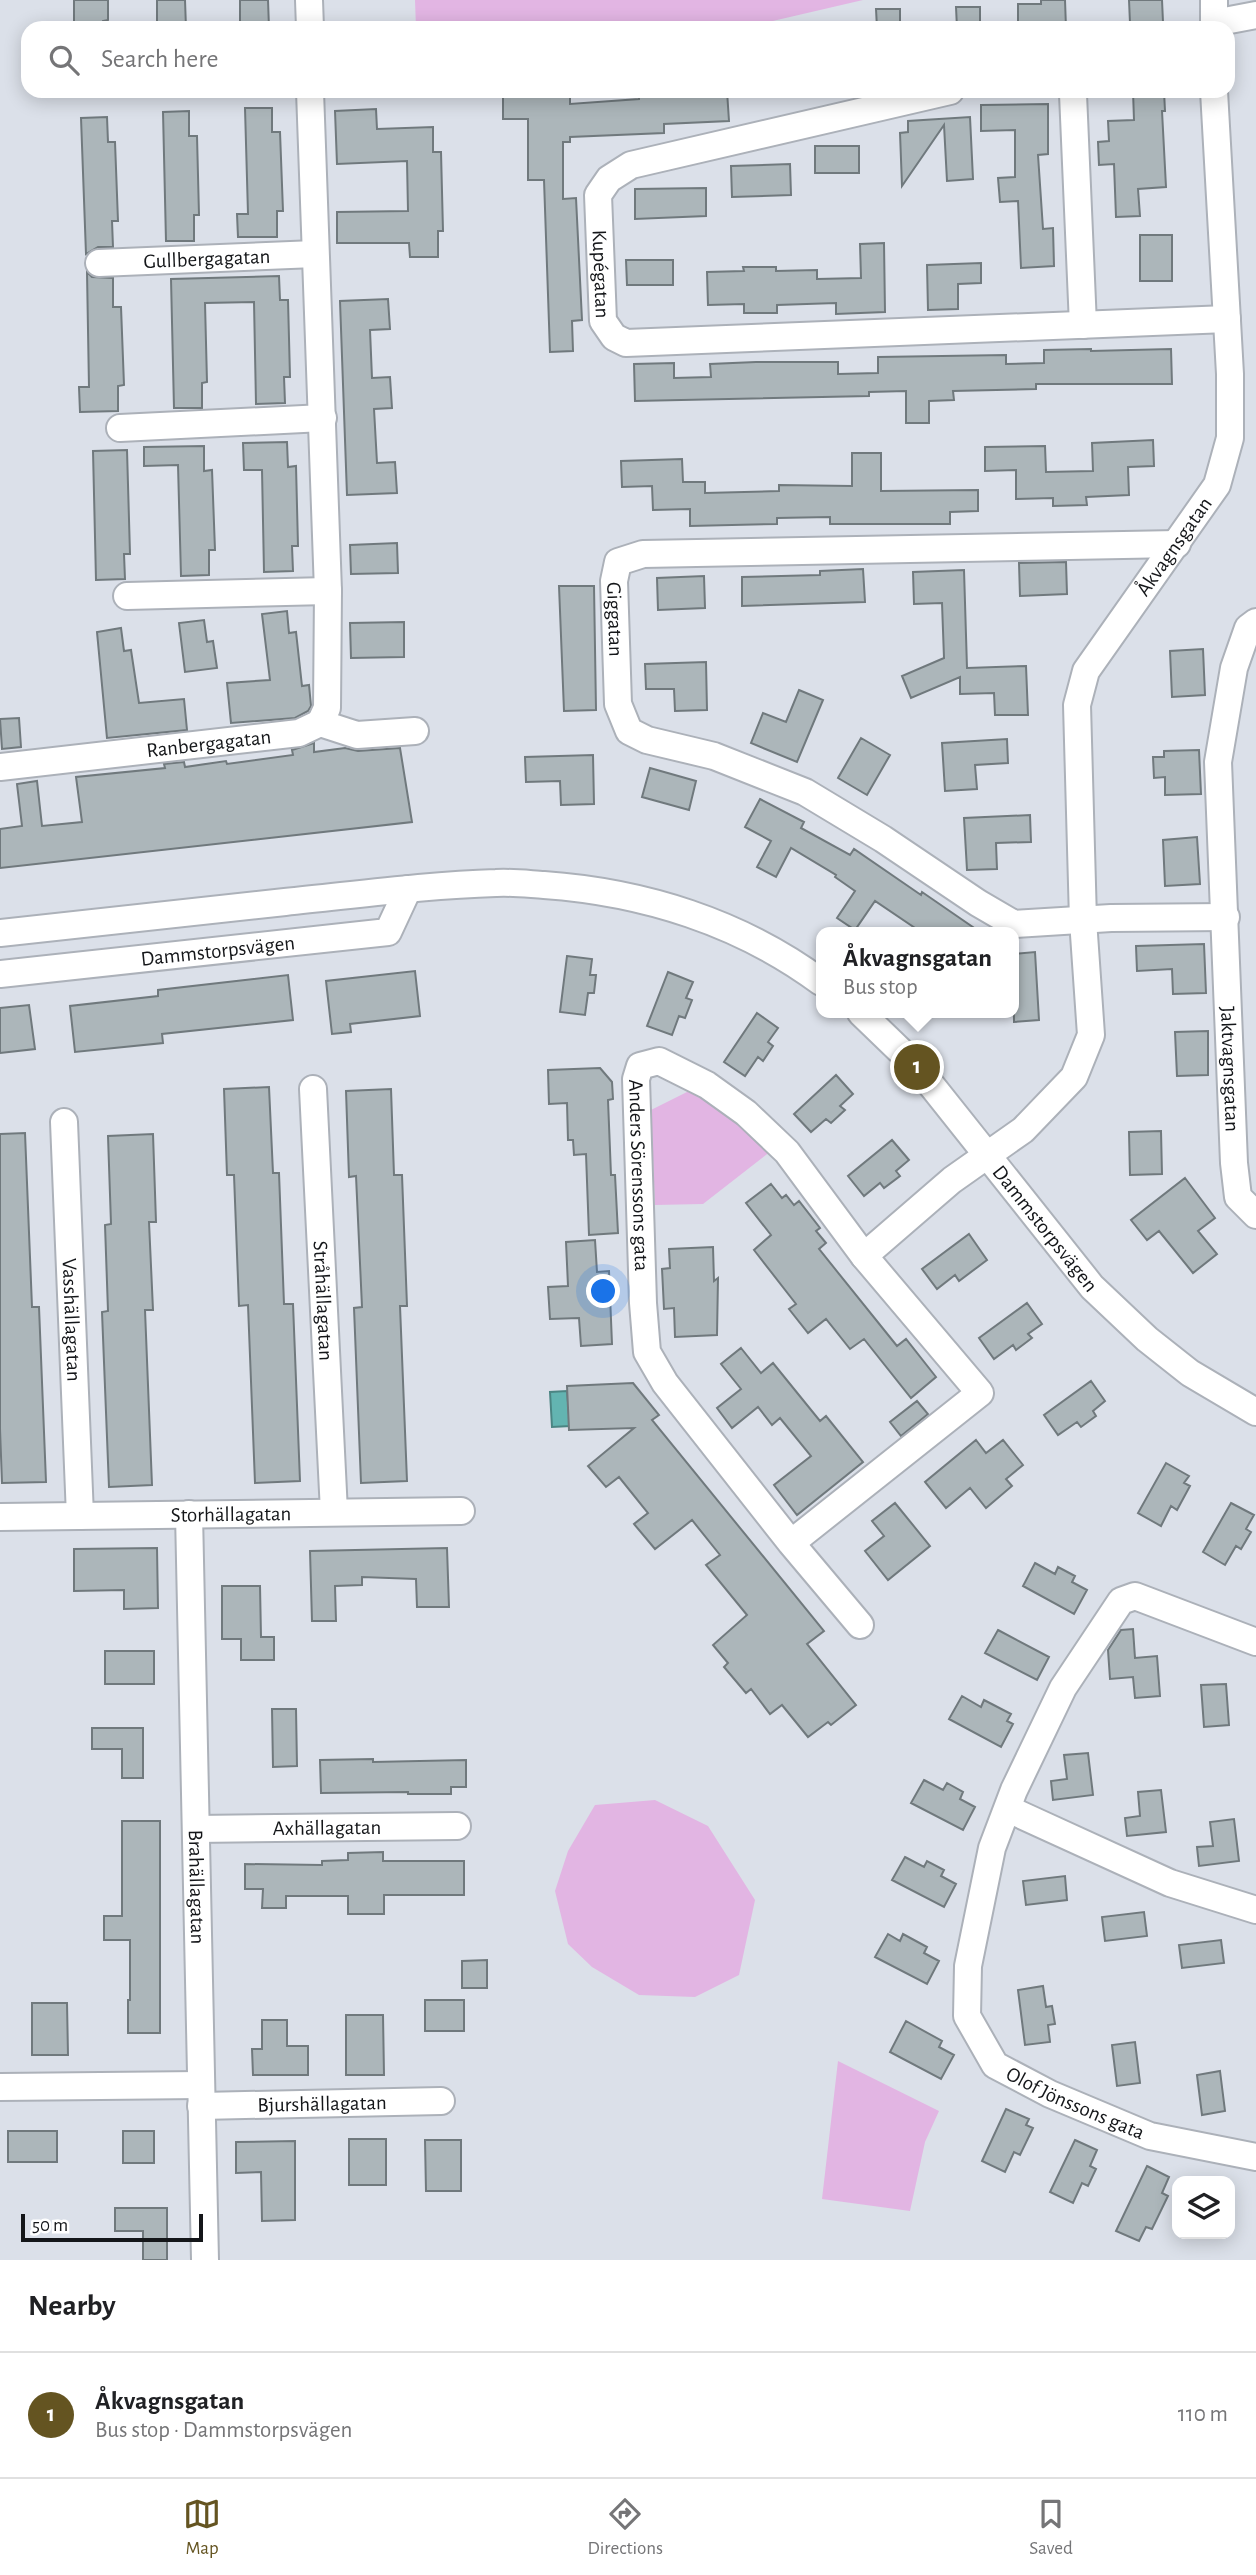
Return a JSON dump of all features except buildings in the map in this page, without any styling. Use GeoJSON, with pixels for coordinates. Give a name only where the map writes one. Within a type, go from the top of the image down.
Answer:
{"type":"FeatureCollection","features":[{"type":"Feature","properties":{"kind":"street"},"geometry":{"type":"LineString","coordinates":[[309,0],[310,21]]}},
{"type":"Feature","properties":{"kind":"street"},"geometry":{"type":"LineString","coordinates":[[1214,17],[1256,15]]}},
{"type":"Feature","properties":{"kind":"street"},"geometry":{"type":"LineString","coordinates":[[310,98],[328,591],[327,709],[320,723],[357,735],[415,731]]}},
{"type":"Feature","properties":{"kind":"street","name":"Kupégatan"},"geometry":{"type":"LineString","coordinates":[[920,98],[631,165],[609,179],[598,194],[603,321],[614,337],[626,342],[1227,319]]}},
{"type":"Feature","properties":{"kind":"street"},"geometry":{"type":"LineString","coordinates":[[1073,98],[1083,325]]}},
{"type":"Feature","properties":{"kind":"street","name":"Åkvagnsgatan"},"geometry":{"type":"LineString","coordinates":[[988,1155],[1023,1130],[1074,1077],[1091,1035],[1083,920],[1077,705],[1086,671],[1217,485],[1230,438],[1230,374],[1214,98]]}},
{"type":"Feature","properties":{"kind":"street","name":"Gullbergagatan"},"geometry":{"type":"LineString","coordinates":[[99,263],[315,254]]}},
{"type":"Feature","properties":{"kind":"street"},"geometry":{"type":"LineString","coordinates":[[120,428],[323,418]]}},
{"type":"Feature","properties":{"kind":"street","name":"Giggatan"},"geometry":{"type":"LineString","coordinates":[[1083,920],[1014,924],[805,792],[714,756],[648,740],[629,731],[618,704],[614,581],[618,562],[643,554],[1177,544]]}},
{"type":"Feature","properties":{"kind":"street"},"geometry":{"type":"LineString","coordinates":[[127,596],[328,591]]}},
{"type":"Feature","properties":{"kind":"street","name":"Jaktvagnsgatan"},"geometry":{"type":"LineString","coordinates":[[1256,622],[1248,628],[1234,668],[1218,762],[1234,1163],[1238,1197],[1256,1215]]}},
{"type":"Feature","properties":{"kind":"street","name":"Ranbergagatan"},"geometry":{"type":"LineString","coordinates":[[0,767],[299,733],[320,723]]}},
{"type":"Feature","properties":{"kind":"street","name":"Dammstorpsvägen"},"geometry":{"type":"LineString","coordinates":[[0,933],[408,889],[498,882],[565,887],[631,897],[676,908],[746,935],[790,959],[816,978]]}},
{"type":"Feature","properties":{"kind":"street","name":"Dammstorpsvägen"},"geometry":{"type":"LineString","coordinates":[[0,974],[388,932],[408,889]]}},
{"type":"Feature","properties":{"kind":"street"},"geometry":{"type":"LineString","coordinates":[[1083,920],[1226,917]]}},
{"type":"Feature","properties":{"kind":"street","name":"Dammstorpsvägen"},"geometry":{"type":"LineString","coordinates":[[866,1018],[918,1067],[1092,1287],[1147,1339],[1190,1373],[1256,1412]]}},
{"type":"Feature","properties":{"kind":"street","name":"Anders Sörenssons gata"},"geometry":{"type":"LineString","coordinates":[[791,1543],[980,1393],[864,1256],[787,1152],[746,1113],[707,1085],[659,1061],[640,1066],[636,1079],[643,1316],[647,1352],[665,1383],[791,1543],[860,1625]]}},
{"type":"Feature","properties":{"kind":"street","name":"Stråhällagatan"},"geometry":{"type":"LineString","coordinates":[[313,1089],[334,1513]]}},
{"type":"Feature","properties":{"kind":"street","name":"Vasshällagatan"},"geometry":{"type":"LineString","coordinates":[[64,1122],[80,1516]]}},
{"type":"Feature","properties":{"kind":"street"},"geometry":{"type":"LineString","coordinates":[[864,1256],[952,1180],[988,1155]]}},
{"type":"Feature","properties":{"kind":"street","name":"Storhällagatan"},"geometry":{"type":"LineString","coordinates":[[0,1517],[461,1511]]}},
{"type":"Feature","properties":{"kind":"street","name":"Brahällagatan"},"geometry":{"type":"LineString","coordinates":[[189,1514],[205,2260]]}},
{"type":"Feature","properties":{"kind":"street","name":"Olof Jönssons gata"},"geometry":{"type":"LineString","coordinates":[[1256,1643],[1135,1596],[1121,1601],[1063,1688],[1014,1790],[992,1849],[968,1966],[967,2016],[995,2065],[1050,2094],[1150,2136],[1256,2157]]}},
{"type":"Feature","properties":{"kind":"street"},"geometry":{"type":"LineString","coordinates":[[1008,1809],[1170,1883],[1256,1910]]}},
{"type":"Feature","properties":{"kind":"street","name":"Axhällagatan"},"geometry":{"type":"LineString","coordinates":[[195,1829],[457,1826]]}},
{"type":"Feature","properties":{"kind":"street","name":"Bjurshällagatan"},"geometry":{"type":"LineString","coordinates":[[0,2087],[201,2096],[441,2101]]}},
{"type":"Feature","properties":{"kind":"shaded area"},"geometry":{"type":"Polygon","coordinates":[[[415,0],[863,0],[773,21],[416,21],[415,0]]]}},
{"type":"Feature","properties":{"kind":"shaded area"},"geometry":{"type":"Polygon","coordinates":[[[689,1091],[718,1108],[771,1151],[703,1204],[655,1205],[651,1110],[689,1091]]]}},
{"type":"Feature","properties":{"kind":"shaded area"},"geometry":{"type":"Polygon","coordinates":[[[567,1391],[570,1426],[552,1427],[550,1392],[567,1391]]]}},
{"type":"Feature","properties":{"kind":"shaded area"},"geometry":{"type":"Polygon","coordinates":[[[655,1800],[708,1826],[755,1900],[739,1975],[695,1997],[639,1995],[592,1967],[568,1944],[555,1891],[568,1851],[595,1805],[655,1800]]]}},
{"type":"Feature","properties":{"kind":"shaded area"},"geometry":{"type":"Polygon","coordinates":[[[838,2061],[939,2111],[925,2142],[910,2211],[822,2199],[838,2061]]]}},
{"type":"Feature","properties":{"kind":"place","name":"Åkvagnsgatan"},"geometry":{"type":"Point","coordinates":[917,1067]}}]}
